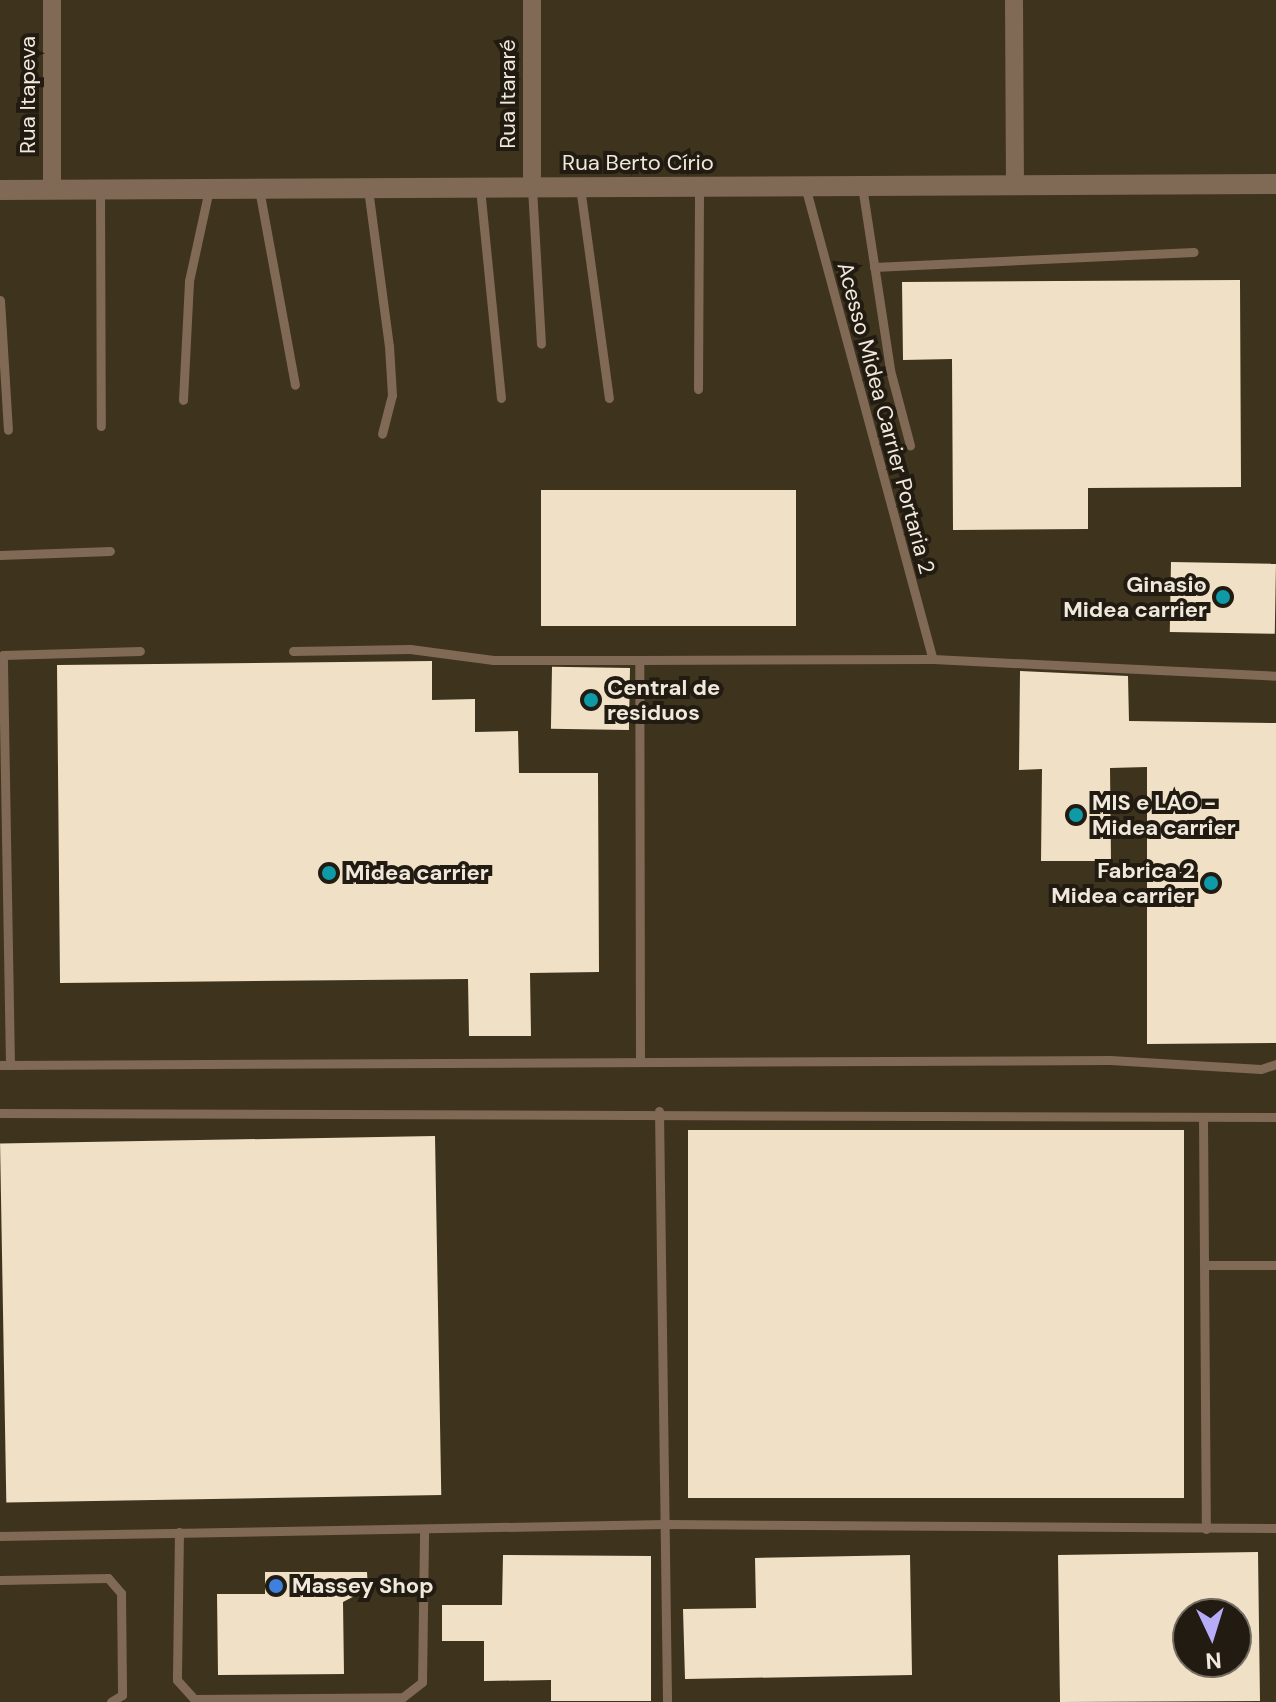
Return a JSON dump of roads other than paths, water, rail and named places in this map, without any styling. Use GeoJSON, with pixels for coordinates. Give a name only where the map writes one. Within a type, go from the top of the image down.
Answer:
{"type":"FeatureCollection","features":[{"type":"Feature","properties":{"kind":"street","name":"Rua Itapeva"},"geometry":{"type":"LineString","coordinates":[[52,0],[52,190]]}},
{"type":"Feature","properties":{"kind":"street","name":"Rua Itararé"},"geometry":{"type":"LineString","coordinates":[[532,0],[532,188]]}},
{"type":"Feature","properties":{"kind":"street"},"geometry":{"type":"LineString","coordinates":[[1014,0],[1015,185]]}},
{"type":"Feature","properties":{"kind":"street","name":"Rua Berto Círio"},"geometry":{"type":"LineString","coordinates":[[0,190],[1276,184]]}},
{"type":"Feature","properties":{"kind":"lane","name":"Acesso Midea Carrier Portaria 2"},"geometry":{"type":"LineString","coordinates":[[805,186],[933,659]]}},
{"type":"Feature","properties":{"kind":"lane"},"geometry":{"type":"LineString","coordinates":[[862,186],[890,370],[910,445]]}},
{"type":"Feature","properties":{"kind":"lane"},"geometry":{"type":"LineString","coordinates":[[580,187],[609,398]]}},
{"type":"Feature","properties":{"kind":"lane"},"geometry":{"type":"LineString","coordinates":[[698,389],[699,187]]}},
{"type":"Feature","properties":{"kind":"lane"},"geometry":{"type":"LineString","coordinates":[[480,188],[501,398]]}},
{"type":"Feature","properties":{"kind":"lane"},"geometry":{"type":"LineString","coordinates":[[532,188],[541,344]]}},
{"type":"Feature","properties":{"kind":"lane"},"geometry":{"type":"LineString","coordinates":[[183,400],[189,281],[209,189]]}},
{"type":"Feature","properties":{"kind":"lane"},"geometry":{"type":"LineString","coordinates":[[259,189],[295,385]]}},
{"type":"Feature","properties":{"kind":"lane"},"geometry":{"type":"LineString","coordinates":[[368,189],[391,382],[382,434]]}},
{"type":"Feature","properties":{"kind":"lane"},"geometry":{"type":"LineString","coordinates":[[100,190],[101,426]]}},
{"type":"Feature","properties":{"kind":"lane"},"geometry":{"type":"LineString","coordinates":[[874,267],[1194,252]]}},
{"type":"Feature","properties":{"kind":"lane"},"geometry":{"type":"LineString","coordinates":[[0,300],[8,430]]}},
{"type":"Feature","properties":{"kind":"lane"},"geometry":{"type":"LineString","coordinates":[[0,555],[110,551]]}},
{"type":"Feature","properties":{"kind":"lane"},"geometry":{"type":"LineString","coordinates":[[293,651],[410,649],[493,660],[933,659],[1276,676]]}},
{"type":"Feature","properties":{"kind":"lane"},"geometry":{"type":"LineString","coordinates":[[140,651],[3,655],[5,1065],[1110,1060],[1261,1069],[1276,1064]]}},
{"type":"Feature","properties":{"kind":"lane"},"geometry":{"type":"LineString","coordinates":[[639,660],[640,1061]]}},
{"type":"Feature","properties":{"kind":"lane"},"geometry":{"type":"LineString","coordinates":[[659,1111],[667,1702]]}},
{"type":"Feature","properties":{"kind":"lane"},"geometry":{"type":"LineString","coordinates":[[0,1113],[659,1111],[1276,1117]]}},
{"type":"Feature","properties":{"kind":"lane"},"geometry":{"type":"LineString","coordinates":[[1203,1118],[1206,1529]]}},
{"type":"Feature","properties":{"kind":"lane"},"geometry":{"type":"LineString","coordinates":[[1204,1265],[1276,1265]]}},
{"type":"Feature","properties":{"kind":"lane"},"geometry":{"type":"LineString","coordinates":[[0,1536],[665,1524],[1276,1528]]}},
{"type":"Feature","properties":{"kind":"lane"},"geometry":{"type":"LineString","coordinates":[[179,1532],[177,1680],[194,1699],[403,1697],[422,1682],[424,1530]]}},
{"type":"Feature","properties":{"kind":"lane"},"geometry":{"type":"LineString","coordinates":[[0,1580],[108,1578],[121,1593],[122,1695],[111,1702]]}},
{"type":"Feature","properties":{"kind":"place","name":"Ginasio Midea carrier"},"geometry":{"type":"Point","coordinates":[1223,597]}},
{"type":"Feature","properties":{"kind":"place","name":"Central de residuos"},"geometry":{"type":"Point","coordinates":[591,700]}},
{"type":"Feature","properties":{"kind":"place","name":"MIS e LAO - Midea carrier"},"geometry":{"type":"Point","coordinates":[1076,815]}},
{"type":"Feature","properties":{"kind":"place","name":"Midea carrier"},"geometry":{"type":"Point","coordinates":[329,873]}},
{"type":"Feature","properties":{"kind":"place","name":"Fabrica 2 Midea carrier"},"geometry":{"type":"Point","coordinates":[1211,883]}},
{"type":"Feature","properties":{"kind":"place","name":"Massey Shop"},"geometry":{"type":"Point","coordinates":[276,1586]}}]}
